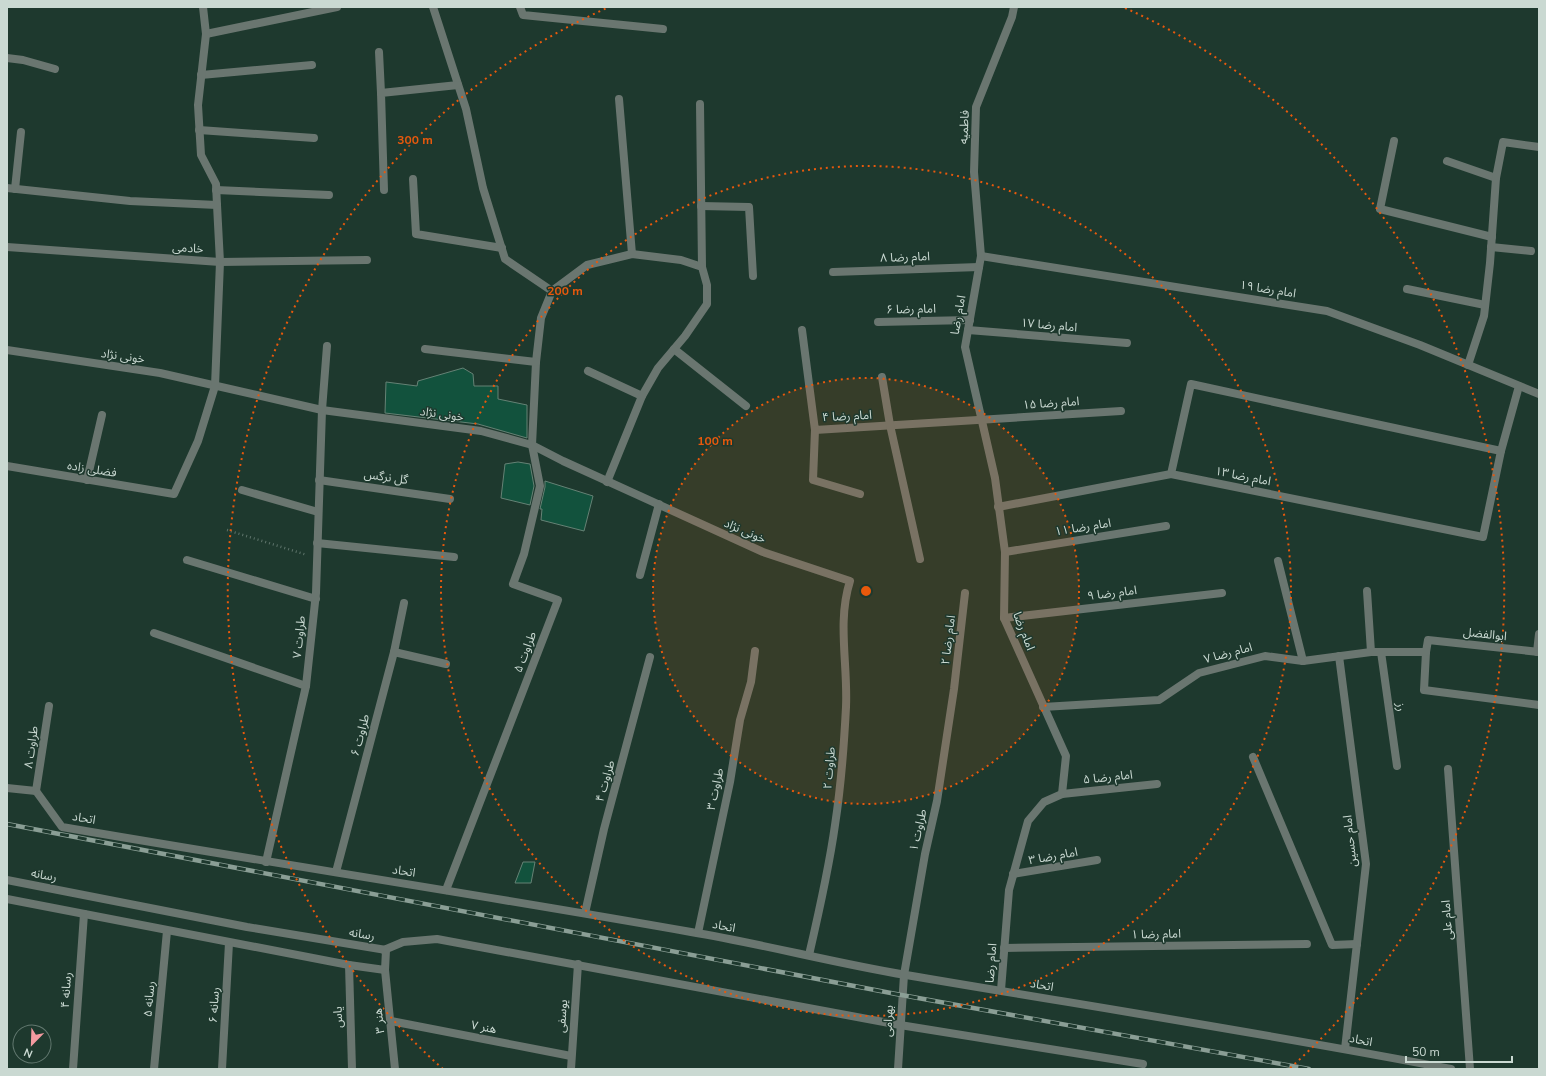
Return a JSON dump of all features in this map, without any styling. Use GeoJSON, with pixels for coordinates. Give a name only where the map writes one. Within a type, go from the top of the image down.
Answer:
{"type":"FeatureCollection","features":[{"type":"Feature","properties":{"kind":"street"},"geometry":{"type":"LineString","coordinates":[[204,7],[206,34],[198,105],[201,155],[216,184],[218,205],[220,262],[215,386]]}},
{"type":"Feature","properties":{"kind":"street"},"geometry":{"type":"LineString","coordinates":[[206,34],[337,7]]}},
{"type":"Feature","properties":{"kind":"street"},"geometry":{"type":"LineString","coordinates":[[433,7],[458,85],[483,188],[505,259],[552,291]]}},
{"type":"Feature","properties":{"kind":"street"},"geometry":{"type":"LineString","coordinates":[[520,7],[523,15],[663,29]]}},
{"type":"Feature","properties":{"kind":"street","name":"فاطمیه"},"geometry":{"type":"LineString","coordinates":[[981,256],[974,172],[976,107],[1012,17],[1014,7]]}},
{"type":"Feature","properties":{"kind":"street"},"geometry":{"type":"LineString","coordinates":[[379,52],[384,190]]}},
{"type":"Feature","properties":{"kind":"street"},"geometry":{"type":"LineString","coordinates":[[7,58],[23,60],[55,69]]}},
{"type":"Feature","properties":{"kind":"street"},"geometry":{"type":"LineString","coordinates":[[201,75],[312,65]]}},
{"type":"Feature","properties":{"kind":"street"},"geometry":{"type":"LineString","coordinates":[[381,93],[458,85]]}},
{"type":"Feature","properties":{"kind":"street"},"geometry":{"type":"LineString","coordinates":[[619,99],[632,254]]}},
{"type":"Feature","properties":{"kind":"street"},"geometry":{"type":"LineString","coordinates":[[607,482],[642,396],[658,368],[707,304],[707,286],[702,267],[700,104]]}},
{"type":"Feature","properties":{"kind":"street"},"geometry":{"type":"LineString","coordinates":[[199,130],[314,138]]}},
{"type":"Feature","properties":{"kind":"street"},"geometry":{"type":"LineString","coordinates":[[21,132],[11,188],[130,201],[218,205]]}},
{"type":"Feature","properties":{"kind":"street"},"geometry":{"type":"LineString","coordinates":[[1394,141],[1380,209],[1492,237]]}},
{"type":"Feature","properties":{"kind":"street"},"geometry":{"type":"LineString","coordinates":[[1468,365],[1484,316],[1496,178],[1503,142],[1539,147]]}},
{"type":"Feature","properties":{"kind":"street"},"geometry":{"type":"LineString","coordinates":[[1447,161],[1496,178]]}},
{"type":"Feature","properties":{"kind":"street"},"geometry":{"type":"LineString","coordinates":[[413,179],[416,234],[502,248]]}},
{"type":"Feature","properties":{"kind":"street"},"geometry":{"type":"LineString","coordinates":[[216,190],[329,196]]}},
{"type":"Feature","properties":{"kind":"street"},"geometry":{"type":"LineString","coordinates":[[701,206],[749,207],[753,276]]}},
{"type":"Feature","properties":{"kind":"street","name":"خادمی"},"geometry":{"type":"LineString","coordinates":[[7,247],[220,262],[368,260]]}},
{"type":"Feature","properties":{"kind":"street"},"geometry":{"type":"LineString","coordinates":[[1491,247],[1531,251]]}},
{"type":"Feature","properties":{"kind":"street"},"geometry":{"type":"LineString","coordinates":[[532,445],[536,362],[541,318],[552,291],[587,265],[632,254],[681,260],[702,267]]}},
{"type":"Feature","properties":{"kind":"street","name":"امام رضا"},"geometry":{"type":"LineString","coordinates":[[981,256],[965,347],[995,478],[1004,552],[1004,618],[1066,756],[1062,794],[1044,802],[1028,821],[1013,874],[1009,890],[1001,990]]}},
{"type":"Feature","properties":{"kind":"street","name":"امام رضا ۱۹"},"geometry":{"type":"LineString","coordinates":[[981,256],[1327,311],[1539,394]]}},
{"type":"Feature","properties":{"kind":"street","name":"امام رضا ۸"},"geometry":{"type":"LineString","coordinates":[[833,272],[979,267]]}},
{"type":"Feature","properties":{"kind":"street"},"geometry":{"type":"LineString","coordinates":[[1407,289],[1485,305]]}},
{"type":"Feature","properties":{"kind":"street","name":"امام رضا ۶"},"geometry":{"type":"LineString","coordinates":[[878,322],[970,320]]}},
{"type":"Feature","properties":{"kind":"street","name":"امام رضا ۴"},"geometry":{"type":"LineString","coordinates":[[802,330],[815,430],[982,420]]}},
{"type":"Feature","properties":{"kind":"street","name":"امام رضا ۱۷"},"geometry":{"type":"LineString","coordinates":[[968,330],[1127,343]]}},
{"type":"Feature","properties":{"kind":"street","name":"طراوت ۷"},"geometry":{"type":"LineString","coordinates":[[266,862],[306,686],[316,599],[322,410],[327,346]]}},
{"type":"Feature","properties":{"kind":"street"},"geometry":{"type":"LineString","coordinates":[[425,349],[536,362]]}},
{"type":"Feature","properties":{"kind":"street"},"geometry":{"type":"LineString","coordinates":[[674,349],[746,406]]}},
{"type":"Feature","properties":{"kind":"street","name":"خونی نژاد"},"geometry":{"type":"LineString","coordinates":[[7,350],[160,373],[322,410],[481,431],[532,445],[607,482],[659,504],[763,552],[850,581]]}},
{"type":"Feature","properties":{"kind":"street"},"geometry":{"type":"LineString","coordinates":[[588,371],[642,396]]}},
{"type":"Feature","properties":{"kind":"street"},"geometry":{"type":"LineString","coordinates":[[882,377],[890,426],[920,559]]}},
{"type":"Feature","properties":{"kind":"street"},"geometry":{"type":"LineString","coordinates":[[1171,474],[1191,384],[1501,451],[1520,386]]}},
{"type":"Feature","properties":{"kind":"street","name":"فضلی زاده"},"geometry":{"type":"LineString","coordinates":[[7,466],[174,494],[198,441],[215,386]]}},
{"type":"Feature","properties":{"kind":"street","name":"امام رضا ۱۵"},"geometry":{"type":"LineString","coordinates":[[982,420],[1121,411]]}},
{"type":"Feature","properties":{"kind":"street"},"geometry":{"type":"LineString","coordinates":[[87,480],[102,415]]}},
{"type":"Feature","properties":{"kind":"street"},"geometry":{"type":"LineString","coordinates":[[815,430],[812,480],[860,494]]}},
{"type":"Feature","properties":{"kind":"street","name":"طراوت ۵"},"geometry":{"type":"LineString","coordinates":[[446,890],[558,600],[512,584],[524,554],[540,486],[532,445]]}},
{"type":"Feature","properties":{"kind":"street","name":"امام رضا ۱۳"},"geometry":{"type":"LineString","coordinates":[[998,507],[1171,474],[1483,537],[1501,451]]}},
{"type":"Feature","properties":{"kind":"street","name":"گل نرگس"},"geometry":{"type":"LineString","coordinates":[[319,480],[450,499]]}},
{"type":"Feature","properties":{"kind":"street"},"geometry":{"type":"LineString","coordinates":[[242,490],[318,512]]}},
{"type":"Feature","properties":{"kind":"street"},"geometry":{"type":"LineString","coordinates":[[640,575],[659,504]]}},
{"type":"Feature","properties":{"kind":"street","name":"امام رضا ۱۱"},"geometry":{"type":"LineString","coordinates":[[1004,552],[1166,526]]}},
{"type":"Feature","properties":{"kind":"street"},"geometry":{"type":"LineString","coordinates":[[317,543],[454,557]]}},
{"type":"Feature","properties":{"kind":"street"},"geometry":{"type":"LineString","coordinates":[[187,560],[316,599]]}},
{"type":"Feature","properties":{"kind":"street"},"geometry":{"type":"LineString","coordinates":[[1278,561],[1303,660]]}},
{"type":"Feature","properties":{"kind":"street","name":"طراوت ۲"},"geometry":{"type":"LineString","coordinates":[[809,955],[835,825],[842,768],[846,704],[843,644],[844,599],[850,581]]}},
{"type":"Feature","properties":{"kind":"street"},"geometry":{"type":"LineString","coordinates":[[1366,590],[1371,652]]}},
{"type":"Feature","properties":{"kind":"street","name":"امام رضا ۲"},"geometry":{"type":"LineString","coordinates":[[954,690],[966,593]]}},
{"type":"Feature","properties":{"kind":"street","name":"امام رضا ۹"},"geometry":{"type":"LineString","coordinates":[[1004,618],[1222,593]]}},
{"type":"Feature","properties":{"kind":"street","name":"طراوت ۶"},"geometry":{"type":"LineString","coordinates":[[336,872],[394,652],[404,603]]}},
{"type":"Feature","properties":{"kind":"street"},"geometry":{"type":"LineString","coordinates":[[154,633],[306,686]]}},
{"type":"Feature","properties":{"kind":"street"},"geometry":{"type":"LineString","coordinates":[[1538,652],[1539,634]]}},
{"type":"Feature","properties":{"kind":"street","name":"ابوالفضل"},"geometry":{"type":"LineString","coordinates":[[1426,652],[1428,640],[1538,652]]}},
{"type":"Feature","properties":{"kind":"street","name":"طراوت ۳"},"geometry":{"type":"LineString","coordinates":[[698,933],[730,782],[740,720],[752,682],[755,651]]}},
{"type":"Feature","properties":{"kind":"street"},"geometry":{"type":"LineString","coordinates":[[394,652],[446,664]]}},
{"type":"Feature","properties":{"kind":"street","name":"امام رضا ۷"},"geometry":{"type":"LineString","coordinates":[[1043,706],[1160,700],[1199,673],[1265,656],[1303,660],[1371,652],[1426,652]]}},
{"type":"Feature","properties":{"kind":"street","name":"رز"},"geometry":{"type":"LineString","coordinates":[[1381,652],[1397,766]]}},
{"type":"Feature","properties":{"kind":"street"},"geometry":{"type":"LineString","coordinates":[[1426,652],[1424,690],[1539,705]]}},
{"type":"Feature","properties":{"kind":"street","name":"امام حسین"},"geometry":{"type":"LineString","coordinates":[[1339,656],[1366,864],[1345,1049]]}},
{"type":"Feature","properties":{"kind":"street","name":"طراوت ۴"},"geometry":{"type":"LineString","coordinates":[[585,913],[604,830],[650,657]]}},
{"type":"Feature","properties":{"kind":"street","name":"طراوت ۱"},"geometry":{"type":"LineString","coordinates":[[904,975],[925,854],[937,801],[954,690]]}},
{"type":"Feature","properties":{"kind":"street","name":"طراوت ۸"},"geometry":{"type":"LineString","coordinates":[[36,791],[49,706]]}},
{"type":"Feature","properties":{"kind":"street"},"geometry":{"type":"LineString","coordinates":[[1253,756],[1332,945],[1357,944]]}},
{"type":"Feature","properties":{"kind":"street","name":"امام علی"},"geometry":{"type":"LineString","coordinates":[[1448,769],[1470,1069]]}},
{"type":"Feature","properties":{"kind":"street","name":"امام رضا ۵"},"geometry":{"type":"LineString","coordinates":[[1062,794],[1157,784]]}},
{"type":"Feature","properties":{"kind":"street"},"geometry":{"type":"LineString","coordinates":[[7,788],[36,791]]}},
{"type":"Feature","properties":{"kind":"street","name":"اتحاد"},"geometry":{"type":"LineString","coordinates":[[36,791],[62,827],[266,862],[585,913],[698,933],[904,975],[1001,990],[1345,1049],[1451,1069]]}},
{"type":"Feature","properties":{"kind":"street","name":"امام رضا ۳"},"geometry":{"type":"LineString","coordinates":[[1013,874],[1097,860]]}},
{"type":"Feature","properties":{"kind":"street","name":"رسانه"},"geometry":{"type":"LineString","coordinates":[[7,880],[247,927],[386,950],[385,970]]}},
{"type":"Feature","properties":{"kind":"street"},"geometry":{"type":"LineString","coordinates":[[7,899],[229,943],[349,965],[385,970]]}},
{"type":"Feature","properties":{"kind":"street","name":"رسانه ۴"},"geometry":{"type":"LineString","coordinates":[[73,1069],[84,914]]}},
{"type":"Feature","properties":{"kind":"street","name":"رسانه ۵"},"geometry":{"type":"LineString","coordinates":[[154,1069],[167,931]]}},
{"type":"Feature","properties":{"kind":"street"},"geometry":{"type":"LineString","coordinates":[[384,950],[403,942],[438,939],[900,1025],[1143,1064]]}},
{"type":"Feature","properties":{"kind":"street","name":"رسانه ۶"},"geometry":{"type":"LineString","coordinates":[[222,1069],[229,943]]}},
{"type":"Feature","properties":{"kind":"street","name":"امام رضا ۱"},"geometry":{"type":"LineString","coordinates":[[1004,948],[1308,944]]}},
{"type":"Feature","properties":{"kind":"street","name":"یوسفی"},"geometry":{"type":"LineString","coordinates":[[571,1069],[578,964]]}},
{"type":"Feature","properties":{"kind":"street","name":"یاس"},"geometry":{"type":"LineString","coordinates":[[349,965],[352,1069]]}},
{"type":"Feature","properties":{"kind":"street","name":"هنر ۳"},"geometry":{"type":"LineString","coordinates":[[385,970],[395,1069]]}},
{"type":"Feature","properties":{"kind":"street","name":"بهرامی"},"geometry":{"type":"LineString","coordinates":[[898,1069],[904,975]]}},
{"type":"Feature","properties":{"kind":"street","name":"هنر ۷"},"geometry":{"type":"LineString","coordinates":[[391,1021],[571,1056]]}},
{"type":"Feature","properties":{"kind":"path"},"geometry":{"type":"LineString","coordinates":[[227,530],[317,558]]}},
{"type":"Feature","properties":{"kind":"building"},"geometry":{"type":"Polygon","coordinates":[[[463,368],[473,374],[474,386],[498,386],[498,399],[527,405],[527,438],[478,424],[385,413],[386,382],[417,386],[418,381],[463,368]]]}},
{"type":"Feature","properties":{"kind":"building"},"geometry":{"type":"Polygon","coordinates":[[[518,462],[530,464],[534,486],[530,505],[501,498],[505,464],[518,462]]]}},
{"type":"Feature","properties":{"kind":"building"},"geometry":{"type":"Polygon","coordinates":[[[545,481],[593,496],[584,531],[541,520],[542,509],[540,509],[545,481]]]}},
{"type":"Feature","properties":{"kind":"building"},"geometry":{"type":"Polygon","coordinates":[[[523,862],[535,862],[531,883],[515,883],[523,862]]]}},
{"type":"Feature","properties":{"kind":"railway"},"geometry":{"type":"LineString","coordinates":[[7,824],[896,994],[1309,1069]]}}]}
